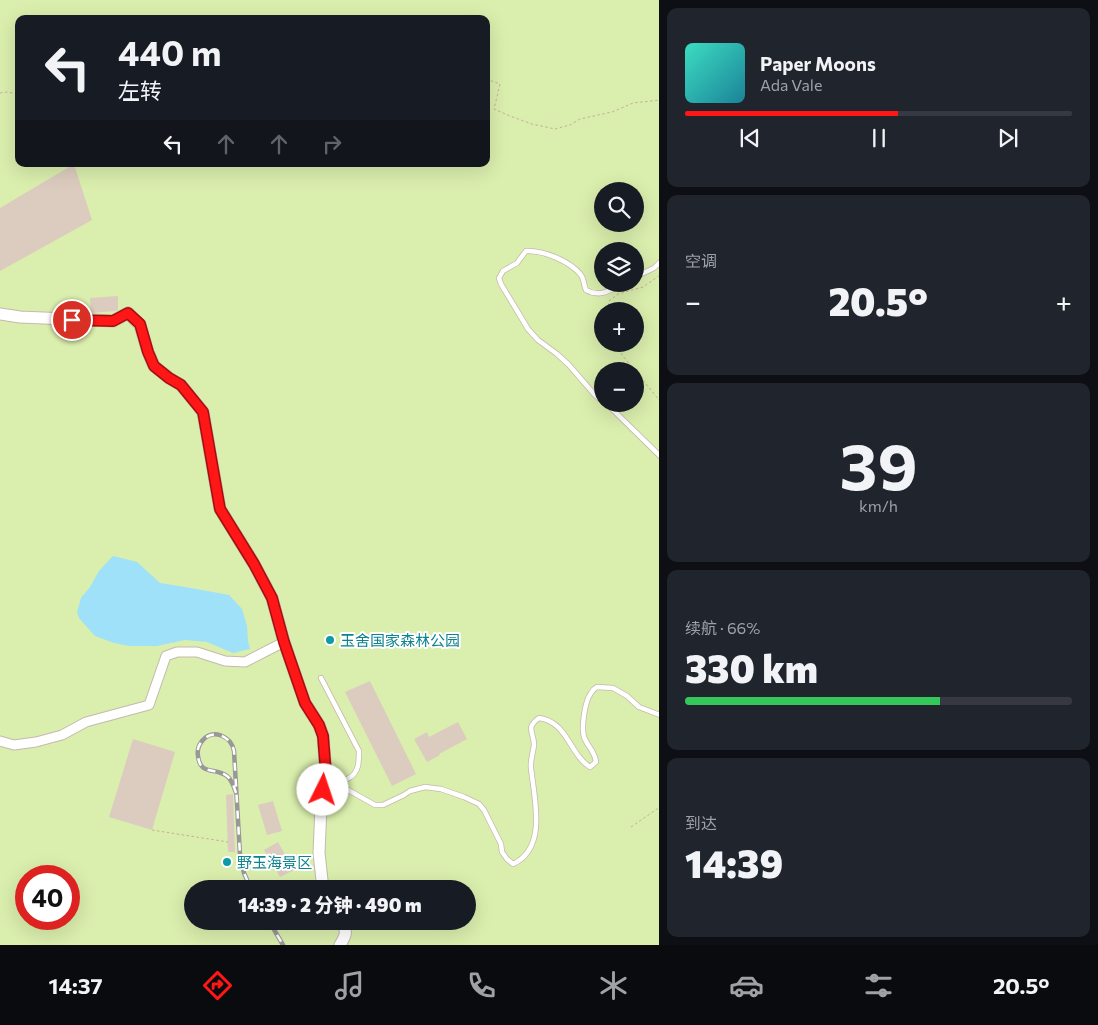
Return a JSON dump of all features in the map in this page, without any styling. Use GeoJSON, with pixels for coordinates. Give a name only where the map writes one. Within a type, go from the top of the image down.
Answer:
{"type":"FeatureCollection","features":[{"type":"Feature","properties":{"kind":"street"},"geometry":{"type":"LineString","coordinates":[[0,314],[20,317],[113,321],[128,313],[140,324],[154,366],[181,385],[203,412],[220,509],[254,564],[272,598],[284,642],[305,703],[319,725],[323,736],[326,774],[320,807],[319,853],[322,880]]}},
{"type":"Feature","properties":{"kind":"street"},"geometry":{"type":"LineString","coordinates":[[0,741],[14,745],[36,742],[62,735],[86,722],[148,705],[166,656],[177,652],[197,652],[225,661],[244,662],[284,642]]}},
{"type":"Feature","properties":{"kind":"street"},"geometry":{"type":"LineString","coordinates":[[340,945],[346,930]]}},
{"type":"Feature","properties":{"kind":"lane"},"geometry":{"type":"LineString","coordinates":[[594,394],[569,365],[538,340],[528,329],[499,278],[503,271],[517,263],[526,251],[534,250],[563,261],[582,276],[586,290],[593,294],[604,292]]}},
{"type":"Feature","properties":{"kind":"lane"},"geometry":{"type":"LineString","coordinates":[[644,273],[654,268],[659,262]]}},
{"type":"Feature","properties":{"kind":"lane"},"geometry":{"type":"LineString","coordinates":[[614,412],[659,456]]}},
{"type":"Feature","properties":{"kind":"lane"},"geometry":{"type":"LineString","coordinates":[[321,678],[359,751],[357,771],[351,778],[337,782]]}},
{"type":"Feature","properties":{"kind":"lane"},"geometry":{"type":"LineString","coordinates":[[326,774],[375,806],[383,805],[404,796],[410,791],[425,787],[441,789],[479,804],[484,810],[502,852],[513,864],[530,850],[535,834],[536,804],[531,766],[534,744],[531,730],[532,722],[539,718],[547,719],[554,724],[567,736],[574,750],[584,763],[590,767],[596,762],[595,755],[584,736],[584,713],[591,692],[597,687],[613,688],[639,706],[659,715]]}},
{"type":"Feature","properties":{"kind":"path"},"geometry":{"type":"LineString","coordinates":[[490,80],[500,84],[494,109],[532,124],[555,129],[570,125],[580,119],[612,112],[634,103],[659,100]]}},
{"type":"Feature","properties":{"kind":"path"},"geometry":{"type":"LineString","coordinates":[[0,93],[15,93]]}},
{"type":"Feature","properties":{"kind":"path"},"geometry":{"type":"LineString","coordinates":[[609,302],[618,294],[643,288],[659,275]]}},
{"type":"Feature","properties":{"kind":"path"},"geometry":{"type":"LineString","coordinates":[[621,352],[659,401]]}},
{"type":"Feature","properties":{"kind":"path"},"geometry":{"type":"LineString","coordinates":[[631,827],[659,807]]}},
{"type":"Feature","properties":{"kind":"path"},"geometry":{"type":"LineString","coordinates":[[152,830],[228,842]]}},
{"type":"Feature","properties":{"kind":"green space","name":"玉舍国家森林公园"},"geometry":{"type":"Polygon","coordinates":[[[0,0],[659,0],[659,945],[0,945],[0,0]]]}},
{"type":"Feature","properties":{"kind":"water"},"geometry":{"type":"Polygon","coordinates":[[[113,556],[137,562],[160,583],[229,595],[242,609],[247,626],[250,649],[233,653],[207,642],[185,640],[157,646],[129,646],[95,636],[79,618],[77,612],[81,598],[99,571],[113,556]]]}},
{"type":"Feature","properties":{"kind":"building"},"geometry":{"type":"Polygon","coordinates":[[[69,167],[75,167],[92,220],[0,271],[0,208],[69,167]]]}},
{"type":"Feature","properties":{"kind":"building"},"geometry":{"type":"Polygon","coordinates":[[[118,296],[118,310],[91,313],[90,298],[118,296]]]}},
{"type":"Feature","properties":{"kind":"building"},"geometry":{"type":"Polygon","coordinates":[[[370,681],[416,774],[392,786],[345,692],[370,681]]]}},
{"type":"Feature","properties":{"kind":"building"},"geometry":{"type":"Polygon","coordinates":[[[458,722],[467,739],[427,762],[414,739],[427,732],[429,737],[458,722]]]}},
{"type":"Feature","properties":{"kind":"building"},"geometry":{"type":"Polygon","coordinates":[[[133,739],[175,752],[152,830],[109,817],[133,739]]]}},
{"type":"Feature","properties":{"kind":"building"},"geometry":{"type":"Polygon","coordinates":[[[233,794],[235,852],[228,852],[226,795],[233,794]]]}},
{"type":"Feature","properties":{"kind":"building"},"geometry":{"type":"Polygon","coordinates":[[[273,801],[282,831],[267,835],[258,805],[273,801]]]}},
{"type":"Feature","properties":{"kind":"building"},"geometry":{"type":"Polygon","coordinates":[[[278,842],[294,870],[280,877],[264,850],[278,842]]]}},
{"type":"Feature","properties":{"kind":"railway"},"geometry":{"type":"LineString","coordinates":[[236,793],[232,782],[227,776],[205,769],[199,762],[198,748],[206,737],[216,734],[221,736],[229,741],[234,751],[240,855],[247,880]]}},
{"type":"Feature","properties":{"kind":"railway"},"geometry":{"type":"LineString","coordinates":[[274,930],[283,945]]}},
{"type":"Feature","properties":{"kind":"place","name":"玉舍国家森林公园"},"geometry":{"type":"Point","coordinates":[330,640]}},
{"type":"Feature","properties":{"kind":"place","name":"野玉海景区"},"geometry":{"type":"Point","coordinates":[227,862]}},
{"type":"Feature","properties":{"kind":"route"},"geometry":{"type":"LineString","coordinates":[[72,320],[113,321],[128,313],[140,324],[154,366],[181,385],[203,412],[220,509],[254,564],[272,598],[284,642],[305,703],[319,725],[323,736],[326,774],[323,790]]}}]}
